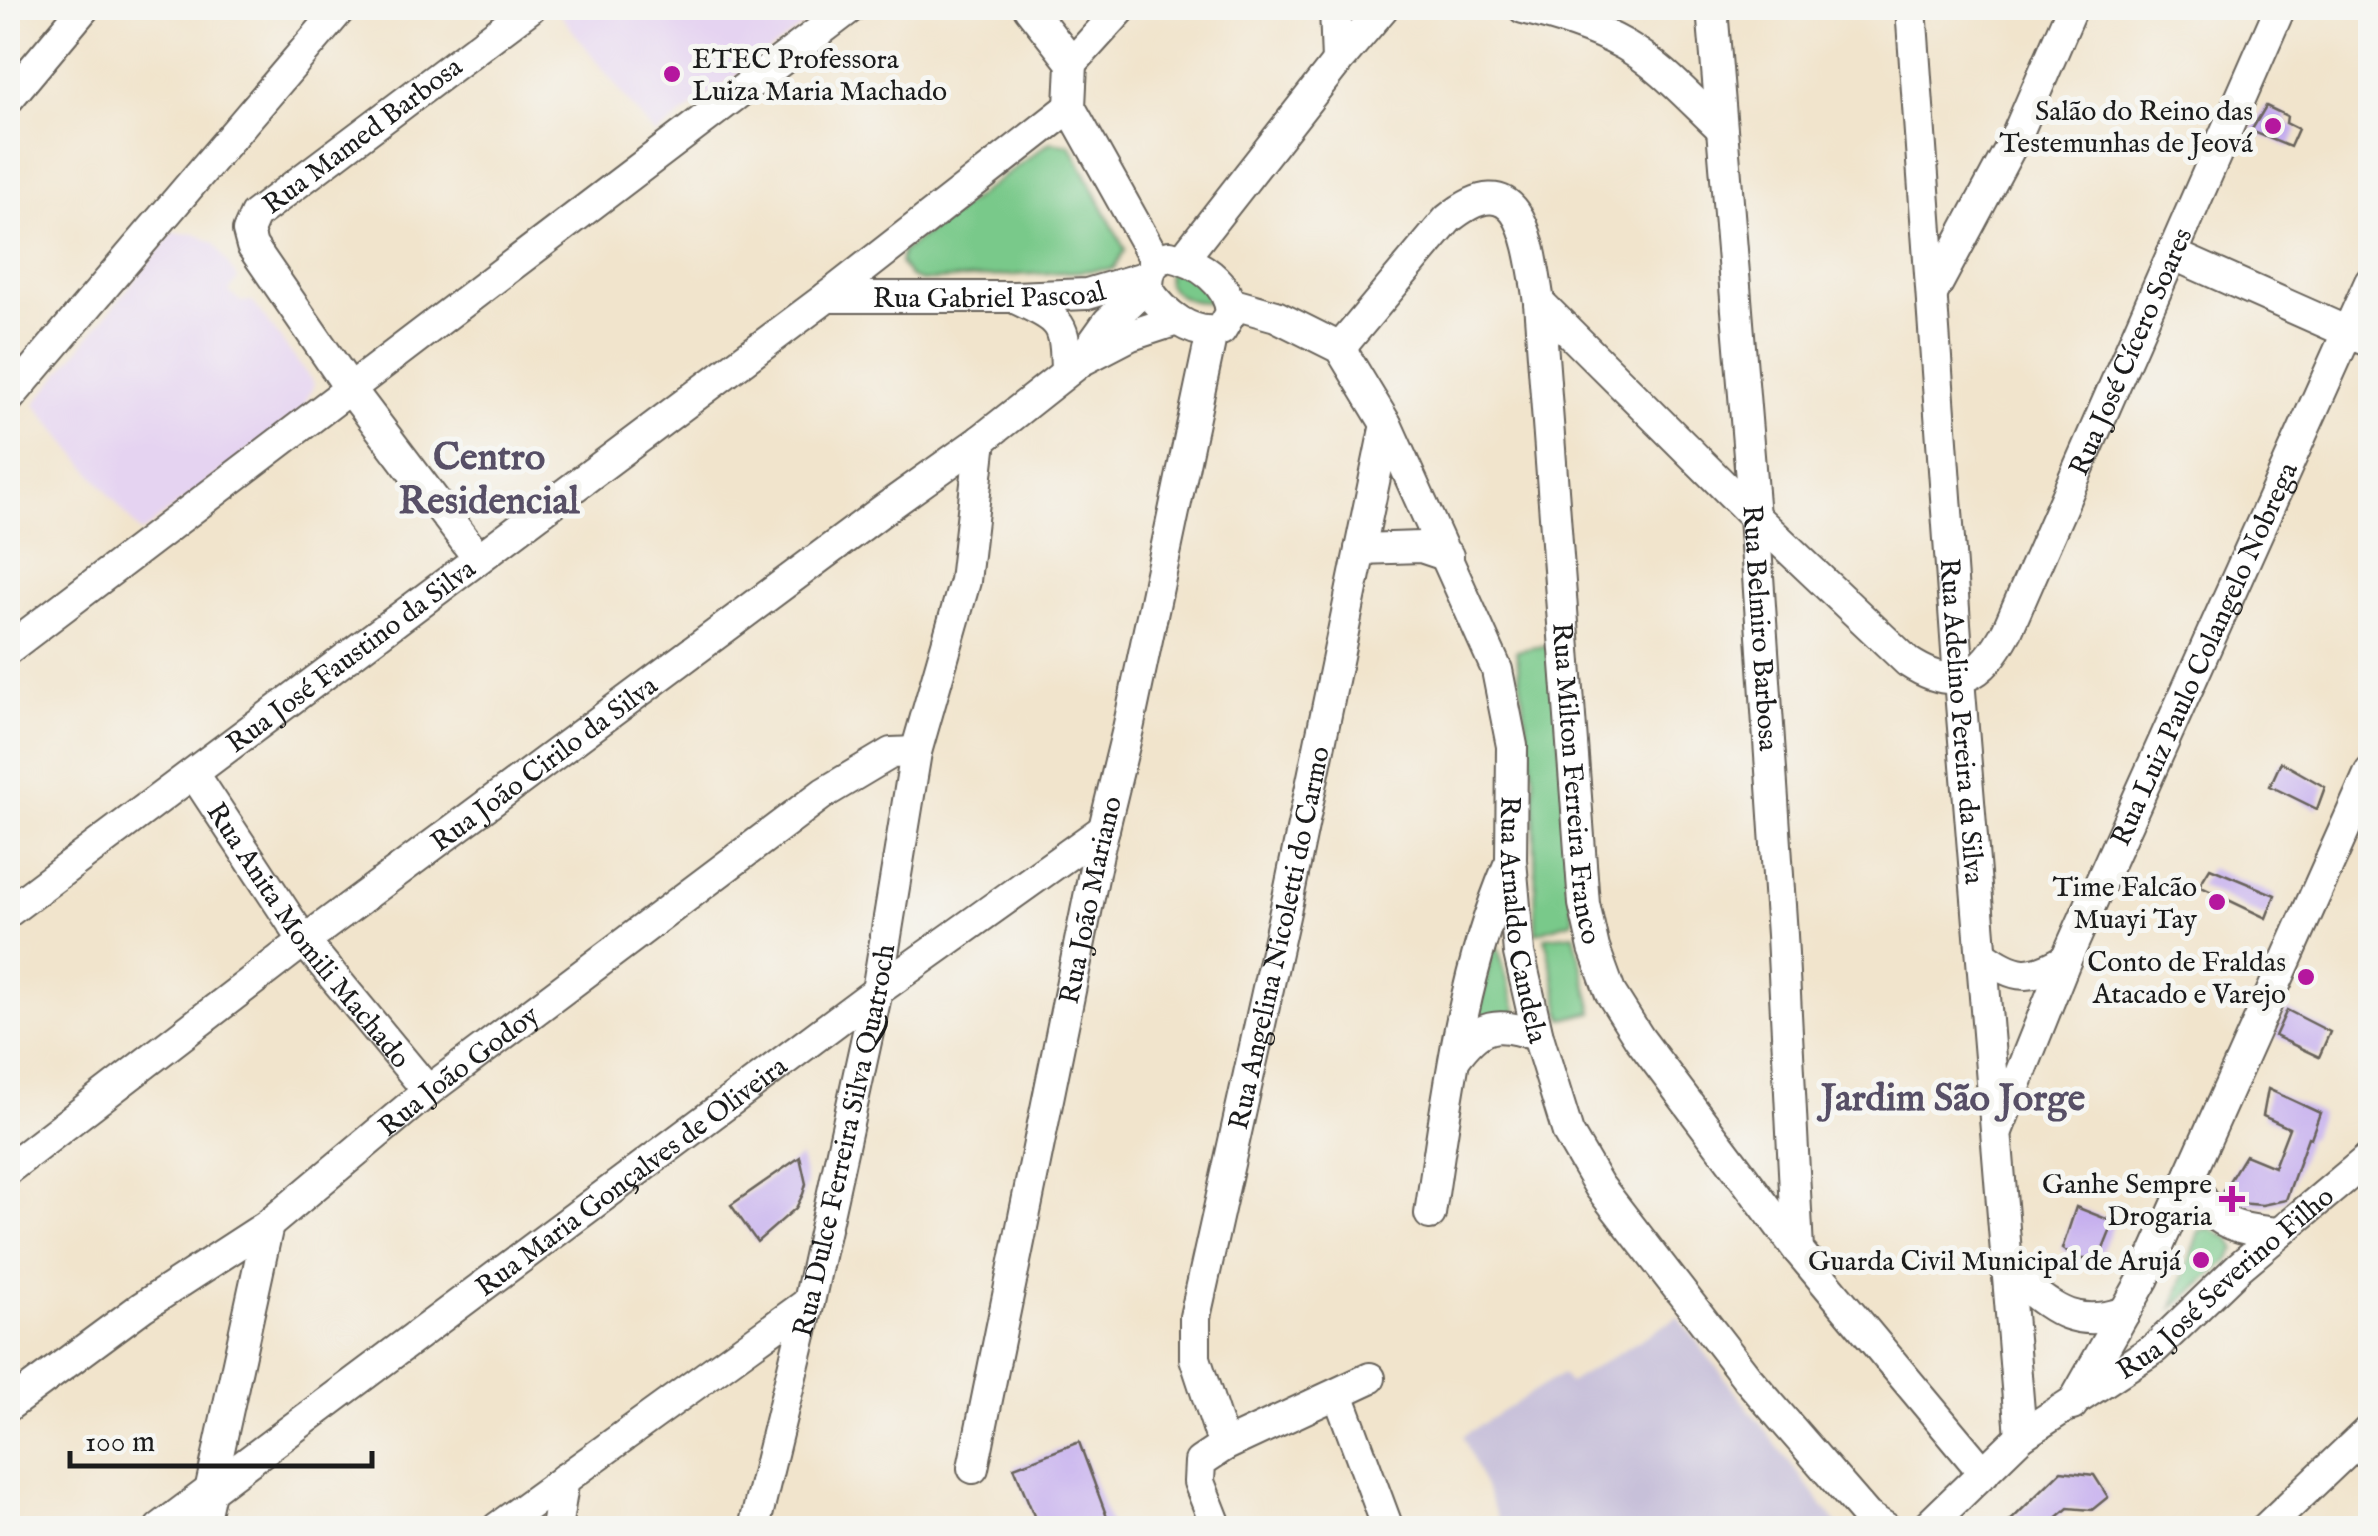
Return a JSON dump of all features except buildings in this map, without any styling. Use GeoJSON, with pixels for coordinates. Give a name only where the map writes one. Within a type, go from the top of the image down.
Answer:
{"type":"FeatureCollection","features":[{"type":"Feature","properties":{"kind":"street"},"geometry":{"type":"LineString","coordinates":[[8,99],[84,8]]}},
{"type":"Feature","properties":{"kind":"street"},"geometry":{"type":"LineString","coordinates":[[8,398],[341,8]]}},
{"type":"Feature","properties":{"kind":"street","name":"Rua Mamed Barbosa"},"geometry":{"type":"LineString","coordinates":[[351,390],[252,246],[248,231],[255,214],[530,8]]}},
{"type":"Feature","properties":{"kind":"street"},"geometry":{"type":"LineString","coordinates":[[8,649],[850,8]]}},
{"type":"Feature","properties":{"kind":"street"},"geometry":{"type":"LineString","coordinates":[[1030,8],[1072,63]]}},
{"type":"Feature","properties":{"kind":"street"},"geometry":{"type":"LineString","coordinates":[[1122,8],[1072,63],[1070,107],[1159,270],[1154,299],[1191,328],[1212,332]]}},
{"type":"Feature","properties":{"kind":"street"},"geometry":{"type":"LineString","coordinates":[[1335,8],[1337,62]]}},
{"type":"Feature","properties":{"kind":"street","name":"Rua João Cirilo da Silva"},"geometry":{"type":"LineString","coordinates":[[1073,366],[1386,8]]}},
{"type":"Feature","properties":{"kind":"street"},"geometry":{"type":"LineString","coordinates":[[1524,8],[1576,22],[1627,46],[1720,127]]}},
{"type":"Feature","properties":{"kind":"street","name":"Rua Belmiro Barbosa"},"geometry":{"type":"LineString","coordinates":[[1712,8],[1754,516],[1798,1250]]}},
{"type":"Feature","properties":{"kind":"street","name":"Rua Adelino Pereira da Silva"},"geometry":{"type":"LineString","coordinates":[[1911,8],[1959,679],[2021,1436]]}},
{"type":"Feature","properties":{"kind":"street"},"geometry":{"type":"LineString","coordinates":[[1932,294],[2016,137],[2072,8]]}},
{"type":"Feature","properties":{"kind":"street","name":"Rua José Cícero Soares"},"geometry":{"type":"LineString","coordinates":[[1959,679],[1983,668],[2007,631],[2280,8]]}},
{"type":"Feature","properties":{"kind":"street","name":"Rua José Faustino da Silva"},"geometry":{"type":"LineString","coordinates":[[8,912],[827,297],[1070,107]]}},
{"type":"Feature","properties":{"kind":"street","name":"Rua Milton Ferreira Franco"},"geometry":{"type":"LineString","coordinates":[[1340,348],[1448,219],[1465,206],[1494,200],[1508,204],[1520,216],[1539,302],[1584,904],[1610,992],[1639,1038],[1798,1250],[1984,1473]]}},
{"type":"Feature","properties":{"kind":"street"},"geometry":{"type":"LineString","coordinates":[[2172,254],[2360,337]]}},
{"type":"Feature","properties":{"kind":"street"},"geometry":{"type":"LineString","coordinates":[[1159,270],[1216,280],[1230,303],[1276,316],[1340,348]]}},
{"type":"Feature","properties":{"kind":"street","name":"Rua Gabriel Pascoal"},"geometry":{"type":"LineString","coordinates":[[827,297],[1014,298],[1088,294],[1159,270]]}},
{"type":"Feature","properties":{"kind":"street","name":"Rua Luiz Paulo Colangelo Nobrega"},"geometry":{"type":"LineString","coordinates":[[1995,1136],[2066,958],[2360,337],[2370,282]]}},
{"type":"Feature","properties":{"kind":"street"},"geometry":{"type":"LineString","coordinates":[[1014,298],[1052,315],[1065,334],[1073,366]]}},
{"type":"Feature","properties":{"kind":"street"},"geometry":{"type":"LineString","coordinates":[[1539,302],[1754,516],[1908,662],[1924,672],[1959,679]]}},
{"type":"Feature","properties":{"kind":"street","name":"Rua João Mariano"},"geometry":{"type":"LineString","coordinates":[[973,1468],[1104,829],[1212,332],[1221,330],[1228,321],[1230,303]]}},
{"type":"Feature","properties":{"kind":"street","name":"Rua João Cirilo da Silva"},"geometry":{"type":"LineString","coordinates":[[8,1169],[304,941],[982,440],[1073,366],[1131,335],[1177,320]]}},
{"type":"Feature","properties":{"kind":"street","name":"Rua Arnaldo Candela"},"geometry":{"type":"LineString","coordinates":[[1340,348],[1386,424],[1497,670],[1512,746],[1512,860],[1520,952],[1538,1036],[1568,1133],[1599,1186],[1748,1379],[1867,1516],[1886,1528]]}},
{"type":"Feature","properties":{"kind":"street"},"geometry":{"type":"LineString","coordinates":[[351,390],[478,558]]}},
{"type":"Feature","properties":{"kind":"street","name":"Rua Angelina Nicoletti do Carmo"},"geometry":{"type":"LineString","coordinates":[[1224,1446],[1195,1358],[1195,1317],[1288,898],[1386,424]]}},
{"type":"Feature","properties":{"kind":"street","name":"Rua Dulce Ferreira Silva Quatroch"},"geometry":{"type":"LineString","coordinates":[[754,1528],[878,990],[916,752],[964,581],[982,440]]}},
{"type":"Feature","properties":{"kind":"street"},"geometry":{"type":"LineString","coordinates":[[1360,549],[1421,547],[1448,556]]}},
{"type":"Feature","properties":{"kind":"street","name":"Rua João Godoy"},"geometry":{"type":"LineString","coordinates":[[8,1406],[142,1306],[268,1224],[428,1092],[824,793],[891,753],[916,752]]}},
{"type":"Feature","properties":{"kind":"street"},"geometry":{"type":"LineString","coordinates":[[2072,1405],[2144,1278],[2370,772]]}},
{"type":"Feature","properties":{"kind":"street","name":"Rua Anita Momili Machado"},"geometry":{"type":"LineString","coordinates":[[194,774],[304,941],[428,1092]]}},
{"type":"Feature","properties":{"kind":"street","name":"Rua Maria Gonçalves de Oliveira"},"geometry":{"type":"LineString","coordinates":[[160,1528],[878,990],[1104,829]]}},
{"type":"Feature","properties":{"kind":"street"},"geometry":{"type":"LineString","coordinates":[[1430,1214],[1472,966],[1512,860]]}},
{"type":"Feature","properties":{"kind":"street"},"geometry":{"type":"LineString","coordinates":[[1983,955],[2002,969],[2020,975],[2044,972],[2066,958]]}},
{"type":"Feature","properties":{"kind":"street"},"geometry":{"type":"LineString","coordinates":[[1453,1062],[1471,1037],[1484,1030],[1500,1026],[1538,1036]]}},
{"type":"Feature","properties":{"kind":"street","name":"Rua José Severino Filho"},"geometry":{"type":"LineString","coordinates":[[1922,1528],[2021,1436],[2155,1348],[2239,1267],[2370,1157]]}},
{"type":"Feature","properties":{"kind":"street"},"geometry":{"type":"LineString","coordinates":[[2191,1174],[2205,1206],[2220,1219],[2238,1228],[2280,1233]]}},
{"type":"Feature","properties":{"kind":"street"},"geometry":{"type":"LineString","coordinates":[[202,1528],[268,1224]]}},
{"type":"Feature","properties":{"kind":"street"},"geometry":{"type":"LineString","coordinates":[[2007,1272],[2070,1315],[2097,1322],[2125,1312]]}},
{"type":"Feature","properties":{"kind":"street"},"geometry":{"type":"LineString","coordinates":[[497,1528],[809,1302]]}},
{"type":"Feature","properties":{"kind":"street"},"geometry":{"type":"LineString","coordinates":[[1217,1528],[1200,1482],[1200,1462],[1224,1446],[1370,1378]]}},
{"type":"Feature","properties":{"kind":"street"},"geometry":{"type":"LineString","coordinates":[[1338,1394],[1388,1528]]}},
{"type":"Feature","properties":{"kind":"street"},"geometry":{"type":"LineString","coordinates":[[2266,1528],[2370,1429]]}},
{"type":"Feature","properties":{"kind":"street"},"geometry":{"type":"LineString","coordinates":[[556,1528],[564,1480]]}},
{"type":"Feature","properties":{"kind":"street"},"geometry":{"type":"LineString","coordinates":[[1904,1528],[1922,1528]]}},
{"type":"Feature","properties":{"kind":"shaded area","name":"ETEC Professora Luiza Maria Machado"},"geometry":{"type":"Polygon","coordinates":[[[567,8],[827,8],[655,135],[559,13],[567,8]]]}},
{"type":"Feature","properties":{"kind":"shaded area"},"geometry":{"type":"Polygon","coordinates":[[[173,233],[196,234],[214,243],[238,279],[229,292],[241,302],[252,301],[314,384],[302,409],[141,533],[35,404],[173,233]]]}},
{"type":"Feature","properties":{"kind":"shaded area"},"geometry":{"type":"Polygon","coordinates":[[[1678,1317],[1840,1528],[1502,1528],[1463,1436],[1562,1374],[1569,1383],[1678,1317]]]}},
{"type":"Feature","properties":{"kind":"green space"},"geometry":{"type":"Polygon","coordinates":[[[1050,142],[1070,145],[1125,250],[1113,269],[921,281],[910,277],[900,263],[902,252],[1050,142]]]}},
{"type":"Feature","properties":{"kind":"green space"},"geometry":{"type":"Polygon","coordinates":[[[1168,267],[1201,282],[1209,302],[1185,299],[1176,293],[1167,284],[1168,267]]]}},
{"type":"Feature","properties":{"kind":"green space"},"geometry":{"type":"Polygon","coordinates":[[[1553,644],[1573,921],[1536,933],[1534,780],[1516,651],[1553,644]]]}},
{"type":"Feature","properties":{"kind":"green space"},"geometry":{"type":"Polygon","coordinates":[[[1574,934],[1593,1012],[1563,1019],[1545,937],[1574,934]]]}},
{"type":"Feature","properties":{"kind":"green space"},"geometry":{"type":"Polygon","coordinates":[[[1498,948],[1517,1013],[1478,1017],[1492,951],[1498,948]]]}},
{"type":"Feature","properties":{"kind":"green space"},"geometry":{"type":"Polygon","coordinates":[[[2209,1228],[2230,1239],[2236,1249],[2229,1260],[2173,1308],[2199,1231],[2209,1228]]]}},
{"type":"Feature","properties":{"kind":"place","name":"ETEC Professora Luiza Maria Machado"},"geometry":{"type":"Point","coordinates":[672,74]}},
{"type":"Feature","properties":{"kind":"place","name":"Salão do Reino das Testemunhas de Jeová"},"geometry":{"type":"Point","coordinates":[2273,126]}},
{"type":"Feature","properties":{"kind":"place","name":"Time Falcão Muayi Tay"},"geometry":{"type":"Point","coordinates":[2217,902]}},
{"type":"Feature","properties":{"kind":"place","name":"Conto de Fraldas Atacado e Varejo"},"geometry":{"type":"Point","coordinates":[2306,977]}},
{"type":"Feature","properties":{"kind":"place","name":"Ganhe Sempre Drogaria"},"geometry":{"type":"Point","coordinates":[2232,1199]}},
{"type":"Feature","properties":{"kind":"place","name":"Guarda Civil Municipal de Arujá"},"geometry":{"type":"Point","coordinates":[2201,1260]}},
{"type":"Feature","properties":{"kind":"district","name":"Centro Residencial"},"geometry":{"type":"Point","coordinates":[489,478]}},
{"type":"Feature","properties":{"kind":"district","name":"Jardim São Jorge"},"geometry":{"type":"Point","coordinates":[1953,1097]}}]}
